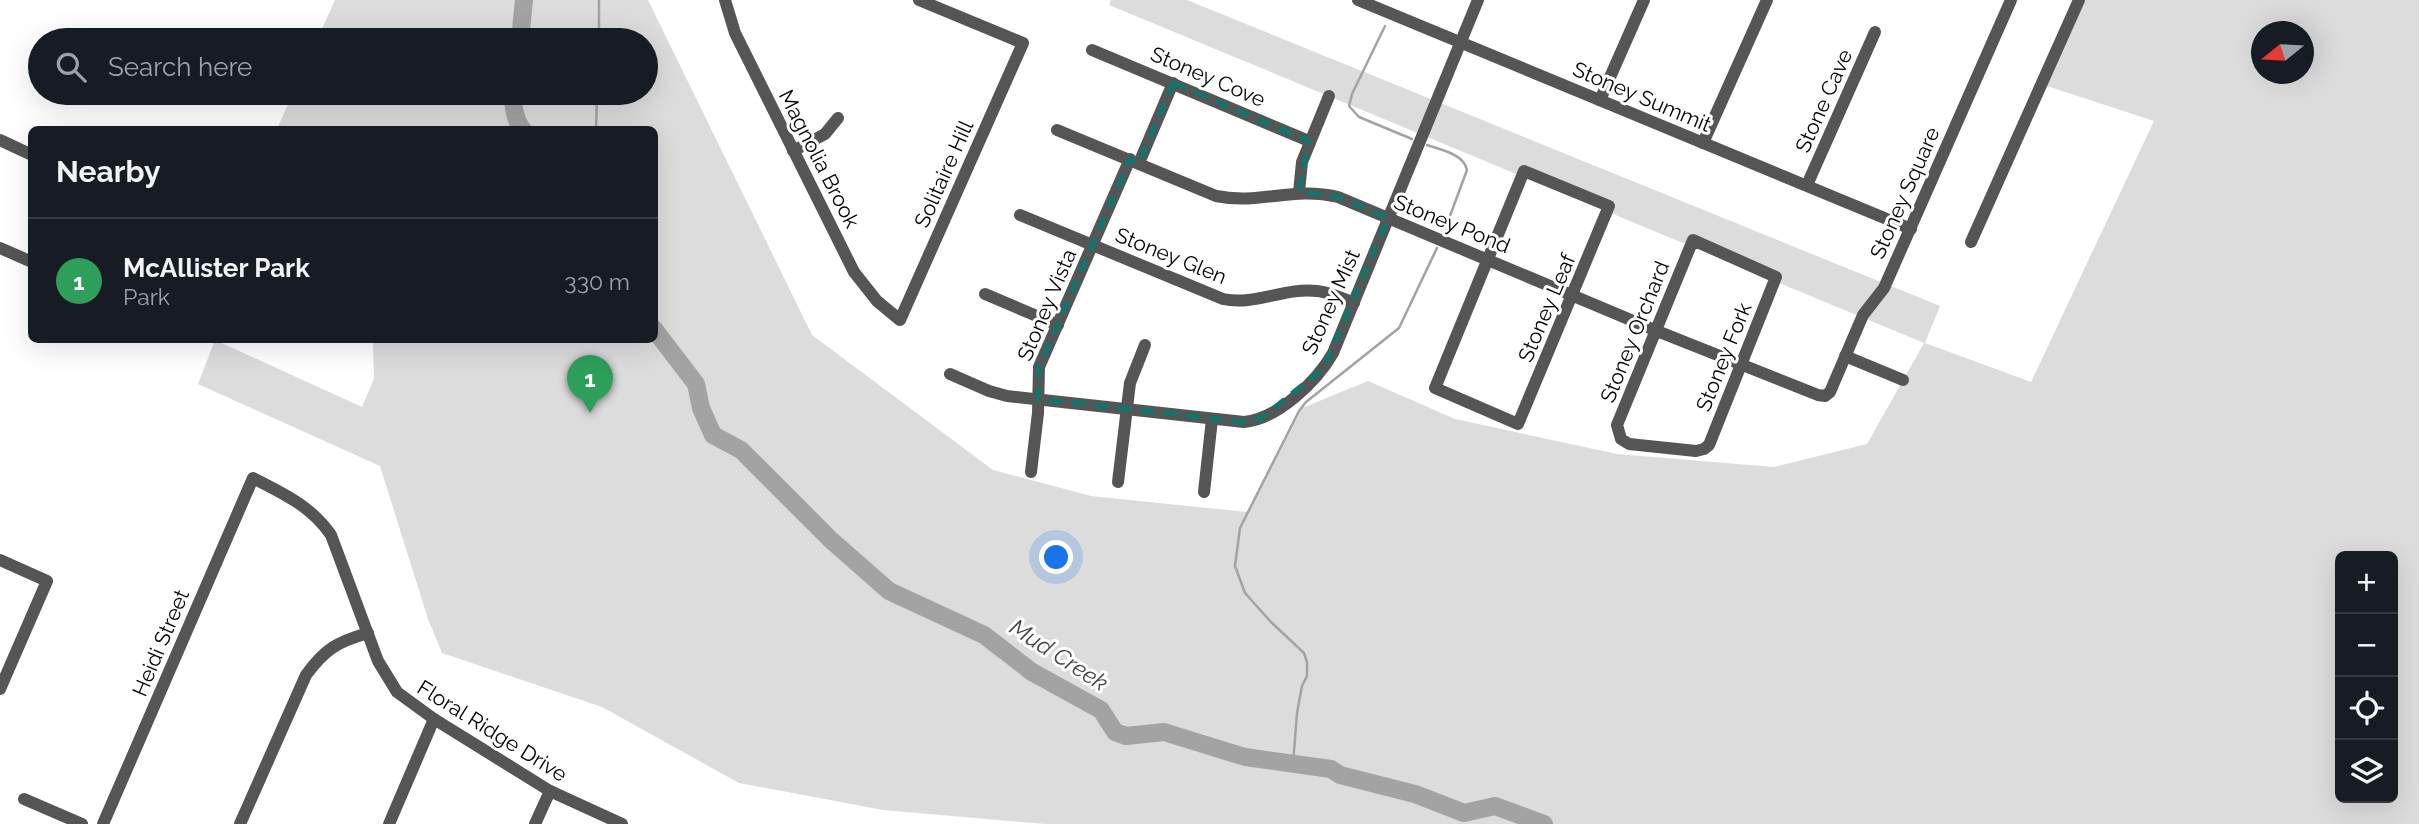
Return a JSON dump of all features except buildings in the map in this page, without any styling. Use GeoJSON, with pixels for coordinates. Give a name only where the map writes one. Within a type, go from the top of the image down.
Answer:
{"type":"FeatureCollection","features":[{"type":"Feature","properties":{"kind":"street","name":"Magnolia Brook"},"geometry":{"type":"LineString","coordinates":[[725,0],[735,33],[854,272],[877,301],[900,320]]}},
{"type":"Feature","properties":{"kind":"street","name":"Solitaire Hill"},"geometry":{"type":"LineString","coordinates":[[900,320],[1023,43],[919,0]]}},
{"type":"Feature","properties":{"kind":"street","name":"Stoney Summit"},"geometry":{"type":"LineString","coordinates":[[1357,0],[1387,6],[1460,42],[1911,229]]}},
{"type":"Feature","properties":{"kind":"street","name":"Stoney Mist"},"geometry":{"type":"LineString","coordinates":[[950,374],[989,391],[1038,399],[1244,422],[1261,419],[1306,387],[1324,368],[1333,353],[1478,0]]}},
{"type":"Feature","properties":{"kind":"street"},"geometry":{"type":"LineString","coordinates":[[1600,100],[1644,0]]}},
{"type":"Feature","properties":{"kind":"street"},"geometry":{"type":"LineString","coordinates":[[1703,143],[1767,0]]}},
{"type":"Feature","properties":{"kind":"street","name":"Stoney Square"},"geometry":{"type":"LineString","coordinates":[[1825,396],[1830,392],[1863,314],[1883,290],[2011,0]]}},
{"type":"Feature","properties":{"kind":"street"},"geometry":{"type":"LineString","coordinates":[[1971,242],[2079,0]]}},
{"type":"Feature","properties":{"kind":"street","name":"Stone Cave"},"geometry":{"type":"LineString","coordinates":[[1807,186],[1875,32]]}},
{"type":"Feature","properties":{"kind":"street","name":"Stoney Cove"},"geometry":{"type":"LineString","coordinates":[[1092,50],[1309,141]]}},
{"type":"Feature","properties":{"kind":"street","name":"Stoney Vista"},"geometry":{"type":"LineString","coordinates":[[1031,472],[1039,367],[1092,246],[1173,83]]}},
{"type":"Feature","properties":{"kind":"street"},"geometry":{"type":"LineString","coordinates":[[1299,192],[1302,162],[1329,96]]}},
{"type":"Feature","properties":{"kind":"street"},"geometry":{"type":"LineString","coordinates":[[793,151],[825,134],[838,118]]}},
{"type":"Feature","properties":{"kind":"street","name":"Stoney Pond"},"geometry":{"type":"LineString","coordinates":[[1057,130],[1207,193],[1235,200],[1299,192],[1338,197],[1657,331],[1818,396],[1825,396]]}},
{"type":"Feature","properties":{"kind":"street"},"geometry":{"type":"LineString","coordinates":[[0,139],[28,153]]}},
{"type":"Feature","properties":{"kind":"street","name":"Stoney Leaf"},"geometry":{"type":"LineString","coordinates":[[1524,171],[1609,206],[1574,295],[1518,424],[1435,388],[1524,171]]}},
{"type":"Feature","properties":{"kind":"street","name":"Stoney Glen"},"geometry":{"type":"LineString","coordinates":[[1020,215],[1210,294],[1235,301],[1315,290],[1354,303]]}},
{"type":"Feature","properties":{"kind":"street","name":"Stoney Fork"},"geometry":{"type":"LineString","coordinates":[[1693,240],[1776,278],[1709,445],[1704,449]]}},
{"type":"Feature","properties":{"kind":"street","name":"Stoney Orchard"},"geometry":{"type":"LineString","coordinates":[[1693,240],[1617,425],[1621,439],[1629,444],[1696,451],[1704,449]]}},
{"type":"Feature","properties":{"kind":"street"},"geometry":{"type":"LineString","coordinates":[[0,248],[28,258]]}},
{"type":"Feature","properties":{"kind":"street"},"geometry":{"type":"LineString","coordinates":[[985,294],[1058,325]]}},
{"type":"Feature","properties":{"kind":"street"},"geometry":{"type":"LineString","coordinates":[[1118,482],[1130,383],[1145,345]]}},
{"type":"Feature","properties":{"kind":"street"},"geometry":{"type":"LineString","coordinates":[[1845,356],[1903,380]]}},
{"type":"Feature","properties":{"kind":"street"},"geometry":{"type":"LineString","coordinates":[[1204,492],[1212,419]]}},
{"type":"Feature","properties":{"kind":"street","name":"Floral Ridge Drive"},"geometry":{"type":"LineString","coordinates":[[253,478],[301,503],[325,526],[337,545],[378,661],[389,682],[412,705],[550,791],[622,824]]}},
{"type":"Feature","properties":{"kind":"street","name":"Heidi Street"},"geometry":{"type":"LineString","coordinates":[[103,824],[253,478]]}},
{"type":"Feature","properties":{"kind":"street"},"geometry":{"type":"LineString","coordinates":[[0,560],[47,581],[0,689]]}},
{"type":"Feature","properties":{"kind":"street"},"geometry":{"type":"LineString","coordinates":[[240,824],[306,675],[318,658],[332,646],[368,633]]}},
{"type":"Feature","properties":{"kind":"street"},"geometry":{"type":"LineString","coordinates":[[388,824],[434,719]]}},
{"type":"Feature","properties":{"kind":"street"},"geometry":{"type":"LineString","coordinates":[[535,824],[550,791]]}},
{"type":"Feature","properties":{"kind":"street"},"geometry":{"type":"LineString","coordinates":[[24,799],[82,824]]}},
{"type":"Feature","properties":{"kind":"highlighted area"},"geometry":{"type":"Polygon","coordinates":[[[1173,83],[1309,141],[1299,191],[1338,197],[1388,218],[1324,368],[1260,419],[1244,422],[1038,399],[1039,367],[1130,159],[1139,163],[1173,83]]]}},
{"type":"Feature","properties":{"kind":"shaded area"},"geometry":{"type":"Polygon","coordinates":[[[335,0],[648,0],[812,335],[993,470],[1091,496],[1247,512],[1302,408],[1368,381],[1455,419],[1617,454],[1774,467],[1867,444],[1924,343],[1109,5],[1111,0],[1187,0],[1940,306],[1925,343],[2031,382],[2154,121],[2044,85],[2082,0],[2419,0],[2419,824],[1045,824],[883,810],[739,783],[602,707],[442,653],[428,619],[380,466],[198,384],[214,343],[222,343],[362,407],[374,379],[373,343],[658,343],[658,126],[278,126],[288,105],[658,105],[658,28],[322,28],[335,0]]]}},
{"type":"Feature","properties":{"kind":"waterway","name":"Mud Creek"},"geometry":{"type":"LineString","coordinates":[[521,28],[524,0]]}},
{"type":"Feature","properties":{"kind":"waterway"},"geometry":{"type":"LineString","coordinates":[[599,0],[599,28]]}},
{"type":"Feature","properties":{"kind":"waterway"},"geometry":{"type":"LineString","coordinates":[[1385,26],[1352,94],[1349,106],[1359,117],[1412,139]]}},
{"type":"Feature","properties":{"kind":"waterway","name":"Mud Creek"},"geometry":{"type":"LineString","coordinates":[[514,105],[520,126]]}},
{"type":"Feature","properties":{"kind":"waterway"},"geometry":{"type":"LineString","coordinates":[[596,126],[597,105]]}},
{"type":"Feature","properties":{"kind":"waterway"},"geometry":{"type":"LineString","coordinates":[[1427,145],[1457,156],[1467,170],[1444,232]]}},
{"type":"Feature","properties":{"kind":"waterway"},"geometry":{"type":"LineString","coordinates":[[1293,764],[1297,713],[1302,686],[1307,676],[1307,662],[1304,653],[1245,593],[1235,566],[1240,528],[1299,411],[1306,402],[1399,328],[1437,248]]}},
{"type":"Feature","properties":{"kind":"waterway","name":"Mud Creek"},"geometry":{"type":"LineString","coordinates":[[658,334],[696,384],[701,408],[713,435],[741,450],[831,540],[889,591],[984,635],[1032,672],[1101,710],[1115,732],[1126,736],[1164,732],[1245,757],[1331,769],[1340,775],[1415,794],[1464,813],[1495,806],[1544,824]]}},
{"type":"Feature","properties":{"kind":"place","name":"McAllister Park"},"geometry":{"type":"Point","coordinates":[590,413]}}]}
